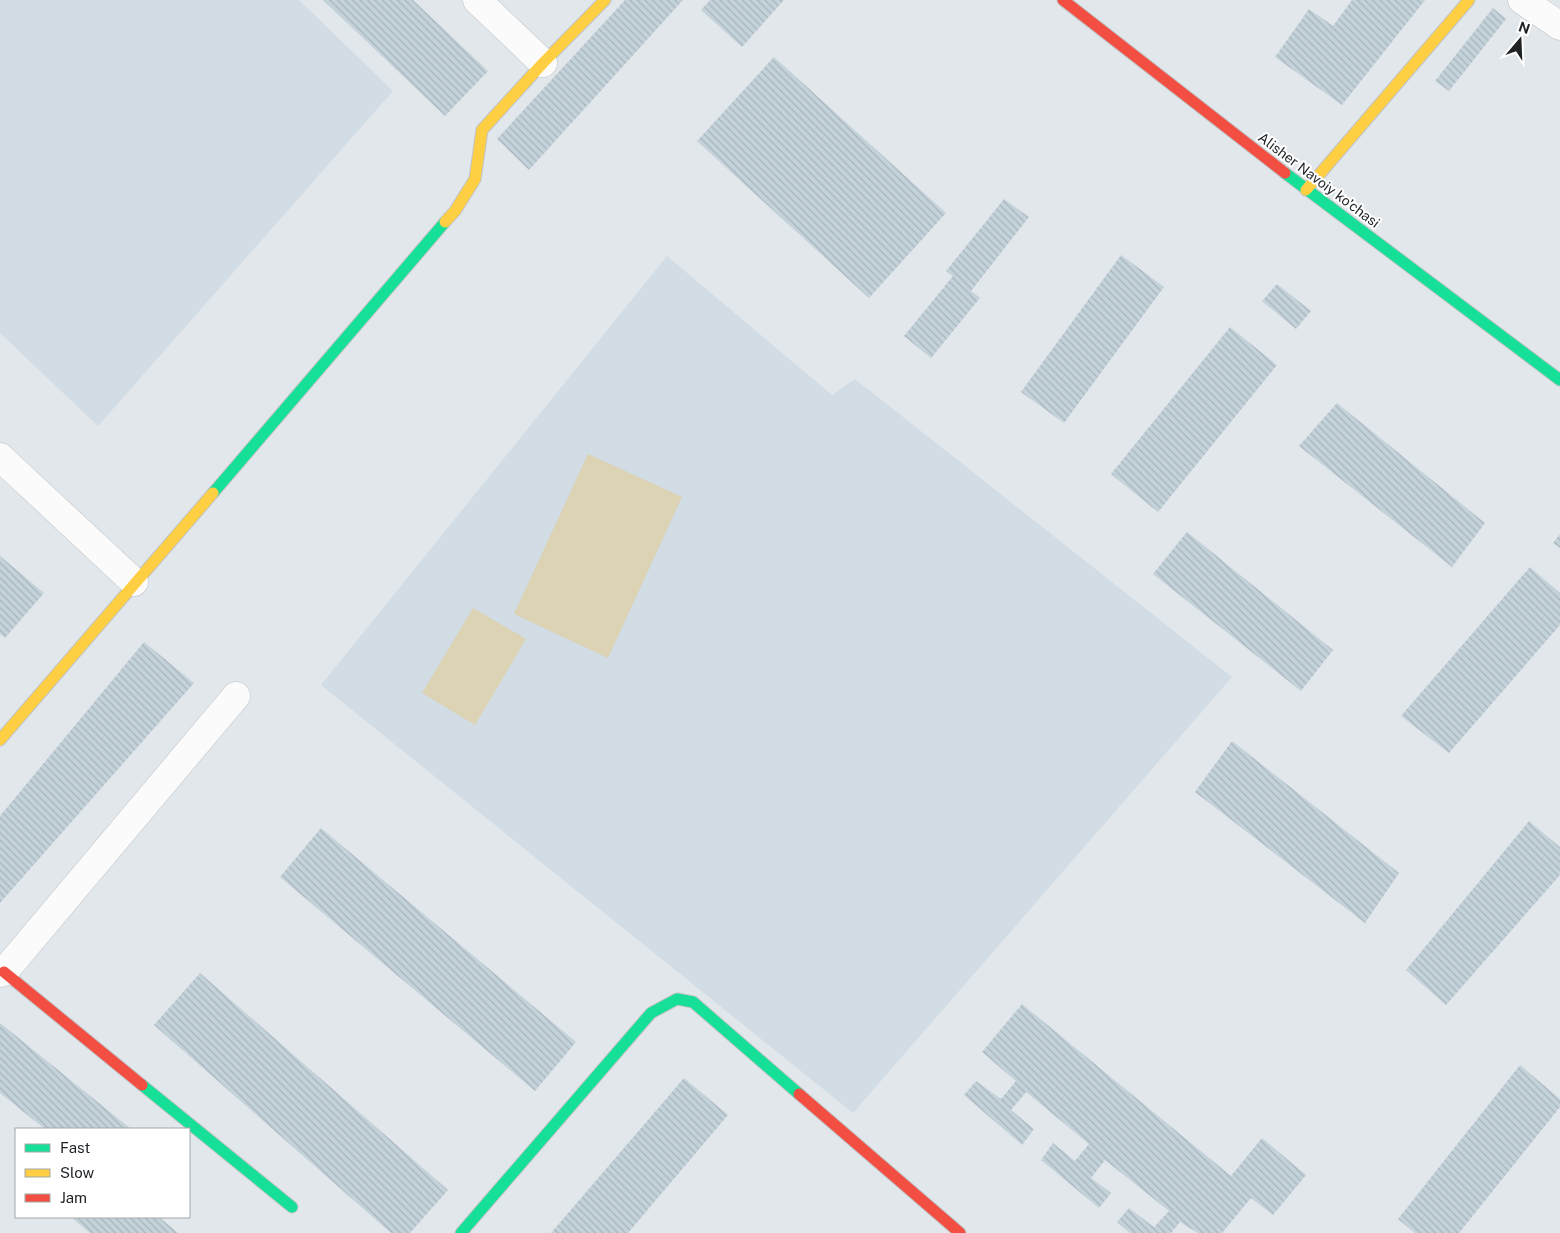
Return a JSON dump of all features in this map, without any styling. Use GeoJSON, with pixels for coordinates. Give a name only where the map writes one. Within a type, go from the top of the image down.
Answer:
{"type":"FeatureCollection","features":[{"type":"Feature","properties":{"kind":"street"},"geometry":{"type":"LineString","coordinates":[[477,0],[543,62]]}},
{"type":"Feature","properties":{"kind":"street"},"geometry":{"type":"LineString","coordinates":[[0,740],[455,210],[475,179],[482,130],[543,62],[605,0]]}},
{"type":"Feature","properties":{"kind":"street","name":"Alisher Navoiy ko'chasi"},"geometry":{"type":"LineString","coordinates":[[1063,0],[1306,190],[1560,380]]}},
{"type":"Feature","properties":{"kind":"street"},"geometry":{"type":"LineString","coordinates":[[1306,190],[1469,0]]}},
{"type":"Feature","properties":{"kind":"street"},"geometry":{"type":"LineString","coordinates":[[1522,0],[1560,26]]}},
{"type":"Feature","properties":{"kind":"street"},"geometry":{"type":"LineString","coordinates":[[0,457],[134,582]]}},
{"type":"Feature","properties":{"kind":"street"},"geometry":{"type":"LineString","coordinates":[[236,696],[2,973],[292,1207]]}},
{"type":"Feature","properties":{"kind":"street"},"geometry":{"type":"LineString","coordinates":[[461,1233],[651,1013],[677,999],[693,1002],[960,1233]]}},
{"type":"Feature","properties":{"kind":"shaded area"},"geometry":{"type":"Polygon","coordinates":[[[0,0],[299,0],[393,91],[98,426],[0,333],[0,0]]]}},
{"type":"Feature","properties":{"kind":"shaded area"},"geometry":{"type":"Polygon","coordinates":[[[667,256],[832,395],[855,379],[1232,677],[853,1113],[321,685],[667,256]]]}},
{"type":"Feature","properties":{"kind":"shaded area"},"geometry":{"type":"Polygon","coordinates":[[[588,454],[682,497],[608,658],[514,614],[588,454]]]}},
{"type":"Feature","properties":{"kind":"shaded area"},"geometry":{"type":"Polygon","coordinates":[[[473,608],[526,639],[475,725],[422,693],[473,608]]]}},
{"type":"Feature","properties":{"kind":"building"},"geometry":{"type":"Polygon","coordinates":[[[323,0],[413,0],[488,71],[445,116],[323,0]]]}},
{"type":"Feature","properties":{"kind":"building"},"geometry":{"type":"Polygon","coordinates":[[[625,0],[683,0],[529,170],[497,139],[625,0]]]}},
{"type":"Feature","properties":{"kind":"building"},"geometry":{"type":"Polygon","coordinates":[[[710,0],[784,0],[742,47],[701,10],[710,0]]]}},
{"type":"Feature","properties":{"kind":"building"},"geometry":{"type":"Polygon","coordinates":[[[1352,0],[1425,0],[1342,105],[1275,57],[1309,9],[1333,26],[1352,0]]]}},
{"type":"Feature","properties":{"kind":"building"},"geometry":{"type":"Polygon","coordinates":[[[1493,8],[1506,19],[1449,91],[1435,81],[1493,8]]]}},
{"type":"Feature","properties":{"kind":"building"},"geometry":{"type":"Polygon","coordinates":[[[774,57],[946,213],[869,298],[697,141],[774,57]]]}},
{"type":"Feature","properties":{"kind":"building"},"geometry":{"type":"Polygon","coordinates":[[[1004,199],[1029,217],[971,291],[980,298],[931,358],[904,336],[953,276],[946,271],[1004,199]]]}},
{"type":"Feature","properties":{"kind":"building"},"geometry":{"type":"Polygon","coordinates":[[[1121,255],[1164,287],[1064,423],[1021,392],[1121,255]]]}},
{"type":"Feature","properties":{"kind":"building"},"geometry":{"type":"Polygon","coordinates":[[[1277,284],[1311,311],[1296,329],[1262,301],[1277,284]]]}},
{"type":"Feature","properties":{"kind":"building"},"geometry":{"type":"Polygon","coordinates":[[[1230,327],[1277,365],[1158,512],[1111,474],[1230,327]]]}},
{"type":"Feature","properties":{"kind":"building"},"geometry":{"type":"Polygon","coordinates":[[[1337,403],[1485,523],[1452,567],[1299,446],[1337,403]]]}},
{"type":"Feature","properties":{"kind":"building"},"geometry":{"type":"Polygon","coordinates":[[[1187,532],[1333,650],[1301,691],[1153,574],[1187,532]]]}},
{"type":"Feature","properties":{"kind":"building"},"geometry":{"type":"Polygon","coordinates":[[[1560,534],[1560,548],[1553,543],[1560,534]]]}},
{"type":"Feature","properties":{"kind":"building"},"geometry":{"type":"Polygon","coordinates":[[[0,556],[44,593],[5,638],[0,634],[0,556]]]}},
{"type":"Feature","properties":{"kind":"building"},"geometry":{"type":"Polygon","coordinates":[[[1530,567],[1560,593],[1560,625],[1449,753],[1401,716],[1530,567]]]}},
{"type":"Feature","properties":{"kind":"building"},"geometry":{"type":"Polygon","coordinates":[[[144,642],[194,683],[0,903],[0,816],[144,642]]]}},
{"type":"Feature","properties":{"kind":"building"},"geometry":{"type":"Polygon","coordinates":[[[1232,741],[1399,873],[1365,923],[1195,792],[1232,741]]]}},
{"type":"Feature","properties":{"kind":"building"},"geometry":{"type":"Polygon","coordinates":[[[1529,821],[1560,847],[1560,875],[1446,1005],[1406,970],[1529,821]]]}},
{"type":"Feature","properties":{"kind":"building"},"geometry":{"type":"Polygon","coordinates":[[[321,828],[576,1042],[535,1091],[280,877],[321,828]]]}},
{"type":"Feature","properties":{"kind":"building"},"geometry":{"type":"Polygon","coordinates":[[[200,973],[448,1190],[410,1233],[391,1233],[154,1025],[200,973]]]}},
{"type":"Feature","properties":{"kind":"building"},"geometry":{"type":"Polygon","coordinates":[[[1022,1004],[1231,1176],[1262,1138],[1306,1175],[1273,1215],[1251,1198],[1222,1233],[1198,1233],[1180,1222],[1171,1233],[1130,1233],[1117,1222],[1129,1208],[1154,1227],[1169,1211],[1105,1160],[1091,1178],[1111,1193],[1099,1208],[1041,1160],[1053,1143],[1075,1161],[1089,1144],[1026,1092],[1011,1110],[1034,1129],[1022,1145],[964,1095],[976,1081],[1001,1099],[1016,1081],[982,1052],[1022,1004]]]}},
{"type":"Feature","properties":{"kind":"building"},"geometry":{"type":"Polygon","coordinates":[[[0,1023],[130,1128],[44,1128],[0,1093],[0,1023]]]}},
{"type":"Feature","properties":{"kind":"building"},"geometry":{"type":"Polygon","coordinates":[[[1520,1065],[1560,1099],[1560,1107],[1459,1233],[1415,1233],[1398,1219],[1520,1065]]]}},
{"type":"Feature","properties":{"kind":"building"},"geometry":{"type":"Polygon","coordinates":[[[684,1078],[728,1115],[628,1233],[551,1233],[684,1078]]]}},
{"type":"Feature","properties":{"kind":"building"},"geometry":{"type":"Polygon","coordinates":[[[72,1218],[160,1218],[178,1233],[90,1233],[72,1218]]]}},
{"type":"Feature","properties":{"kind":"traffic: fast"},"geometry":{"type":"LineString","coordinates":[[1285,173],[1560,380]]}},
{"type":"Feature","properties":{"kind":"traffic: fast"},"geometry":{"type":"LineString","coordinates":[[213,493],[445,222]]}},
{"type":"Feature","properties":{"kind":"traffic: fast"},"geometry":{"type":"LineString","coordinates":[[461,1233],[651,1013],[677,999],[693,1002],[799,1094]]}},
{"type":"Feature","properties":{"kind":"traffic: fast"},"geometry":{"type":"LineString","coordinates":[[142,1085],[292,1207]]}},
{"type":"Feature","properties":{"kind":"traffic: slow"},"geometry":{"type":"LineString","coordinates":[[445,222],[455,211],[475,179],[482,130],[543,63],[605,0]]}},
{"type":"Feature","properties":{"kind":"traffic: slow"},"geometry":{"type":"LineString","coordinates":[[1306,190],[1469,0]]}},
{"type":"Feature","properties":{"kind":"traffic: slow"},"geometry":{"type":"LineString","coordinates":[[0,740],[213,493]]}},
{"type":"Feature","properties":{"kind":"traffic: jam"},"geometry":{"type":"LineString","coordinates":[[1063,0],[1285,173]]}},
{"type":"Feature","properties":{"kind":"traffic: jam"},"geometry":{"type":"LineString","coordinates":[[4,972],[142,1085]]}},
{"type":"Feature","properties":{"kind":"traffic: jam"},"geometry":{"type":"LineString","coordinates":[[799,1094],[960,1233]]}}]}
